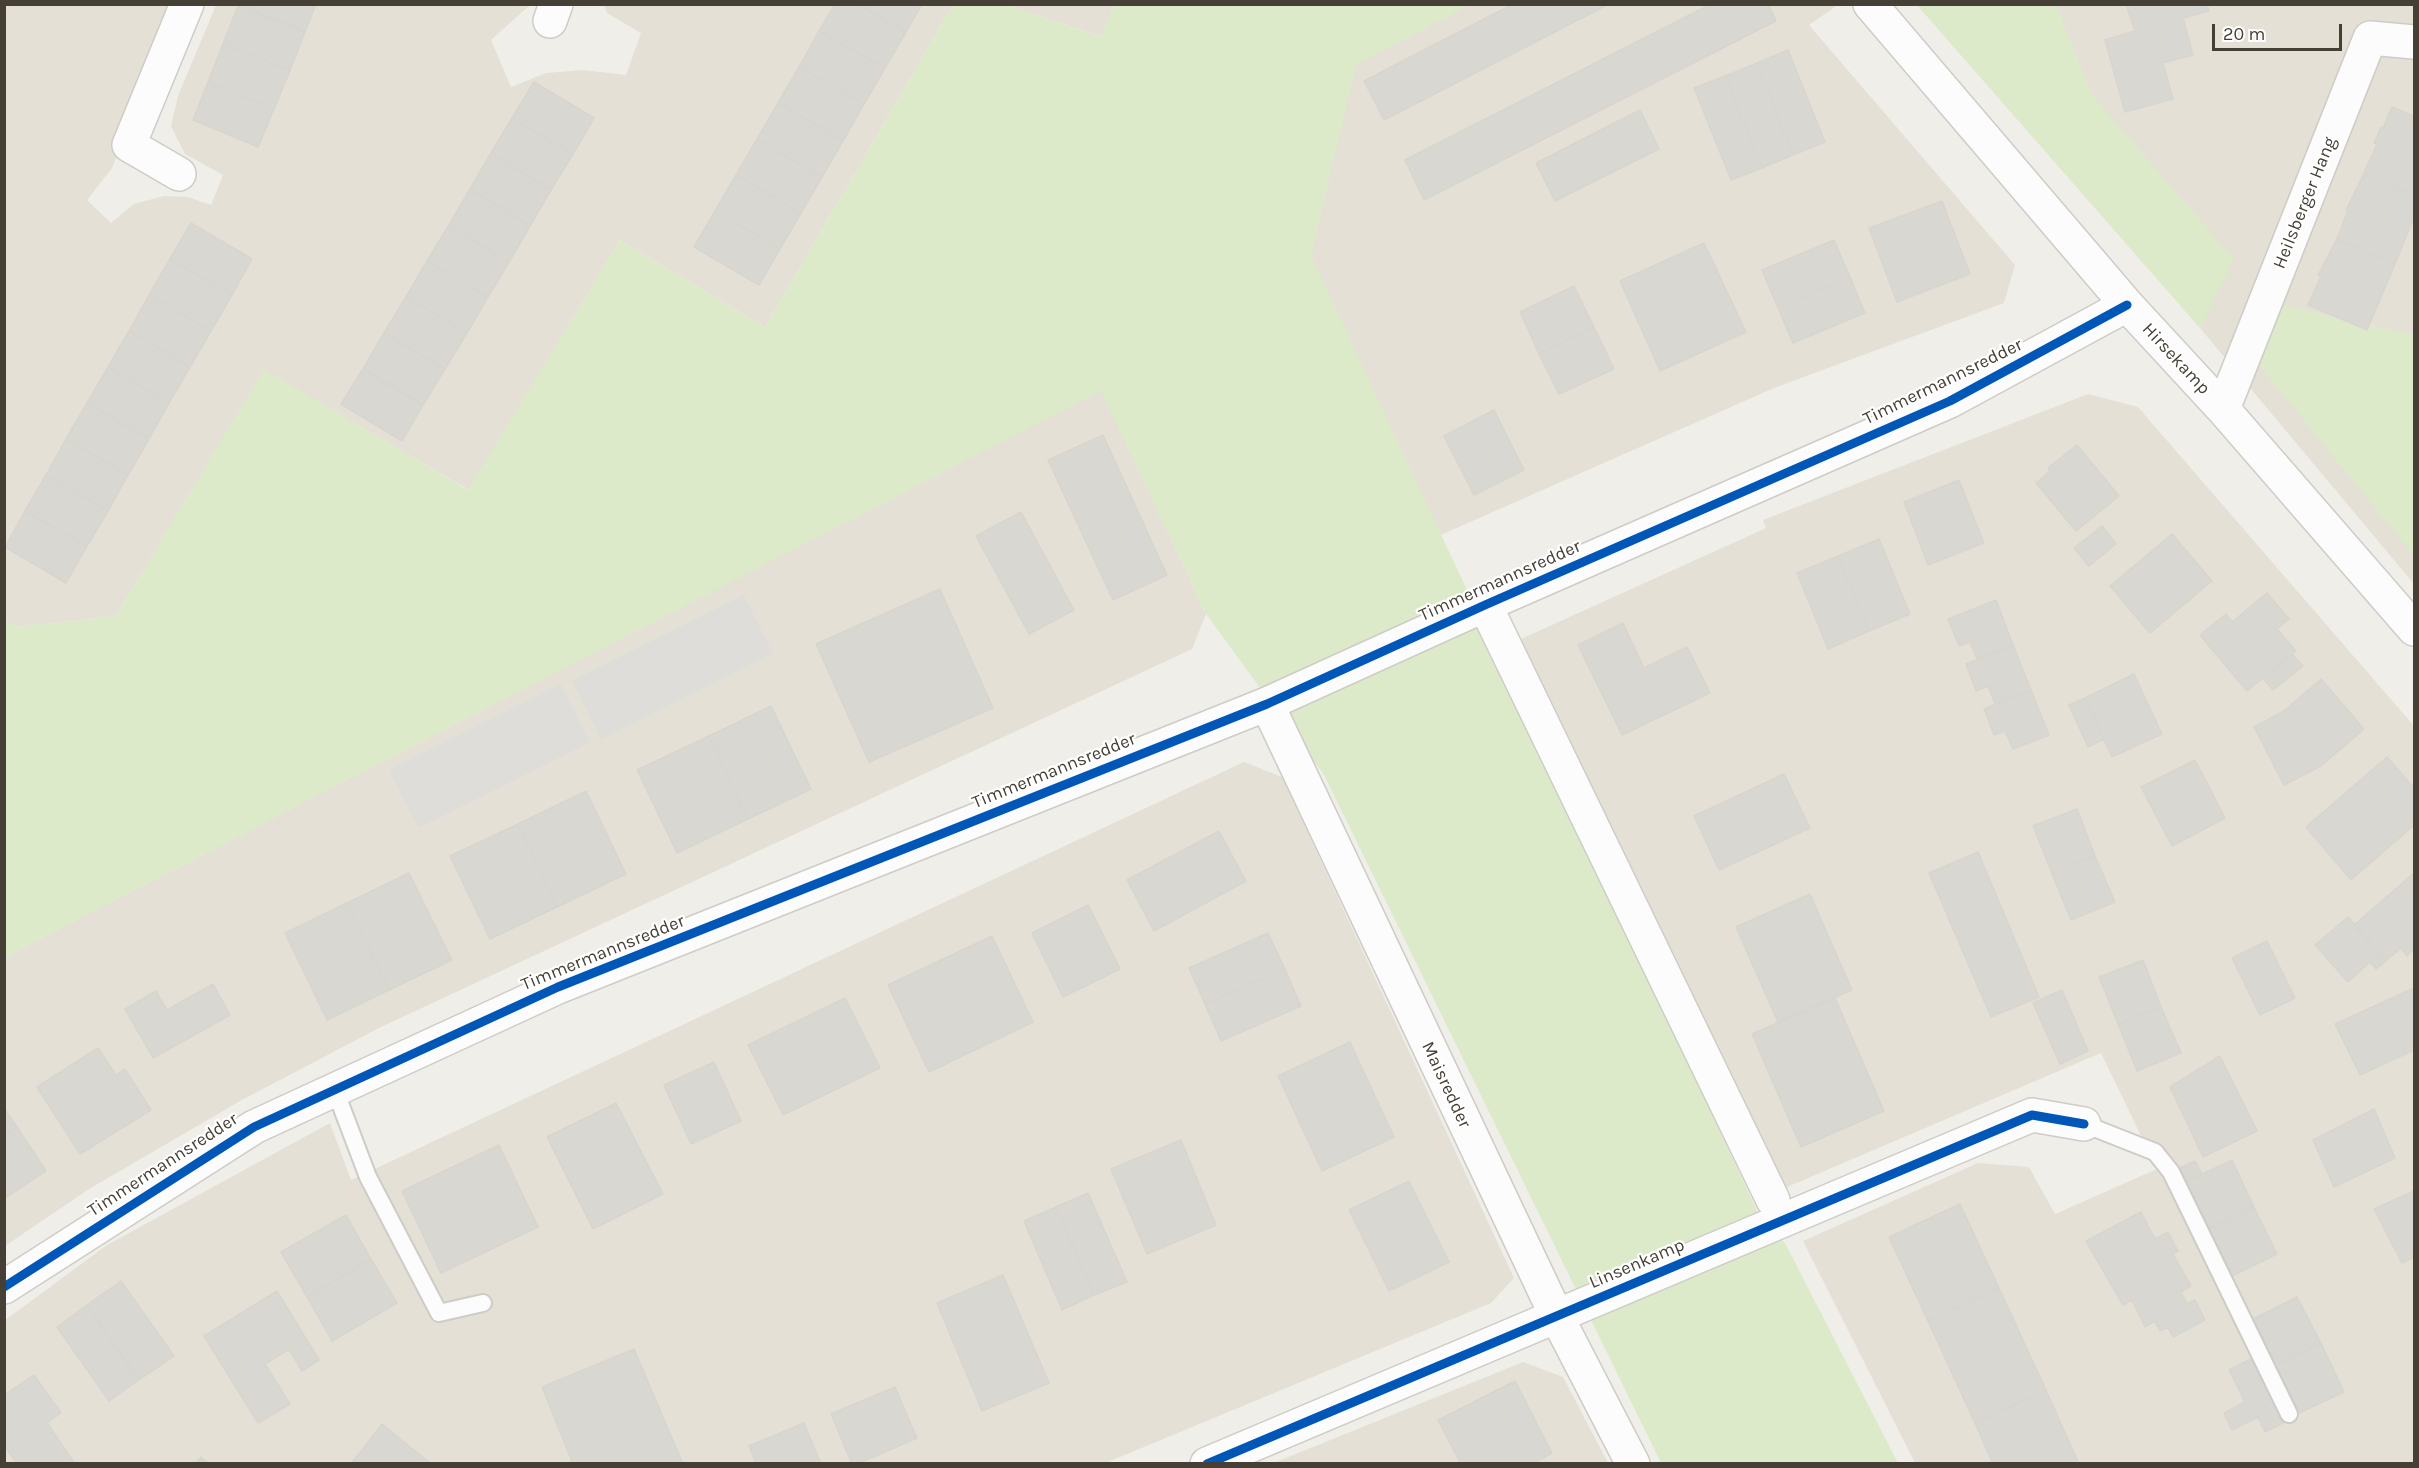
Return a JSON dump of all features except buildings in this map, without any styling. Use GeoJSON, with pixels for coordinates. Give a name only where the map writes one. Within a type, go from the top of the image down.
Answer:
{"type":"FeatureCollection","features":[{"type":"Feature","properties":{"kind":"street"},"geometry":{"type":"LineString","coordinates":[[179,174],[129,146],[187,4]]}},
{"type":"Feature","properties":{"kind":"street","name":"Hirsekamp"},"geometry":{"type":"LineString","coordinates":[[1870,4],[2127,305],[2223,409],[2415,629]]}},
{"type":"Feature","properties":{"kind":"street","name":"Heilsberger Hang"},"geometry":{"type":"LineString","coordinates":[[2223,409],[2370,38],[2415,42]]}},
{"type":"Feature","properties":{"kind":"street","name":"Timmermannsredder"},"geometry":{"type":"LineString","coordinates":[[4,1287],[254,1127],[558,987],[1267,704],[1485,605],[1950,401],[2127,305]]}},
{"type":"Feature","properties":{"kind":"street"},"geometry":{"type":"LineString","coordinates":[[1485,605],[1773,1200]]}},
{"type":"Feature","properties":{"kind":"street","name":"Maisredder"},"geometry":{"type":"LineString","coordinates":[[1267,704],[1557,1317],[1633,1464]]}},
{"type":"Feature","properties":{"kind":"street","name":"Linsenkamp"},"geometry":{"type":"LineString","coordinates":[[1207,1464],[2032,1115],[2084,1124]]}},
{"type":"Feature","properties":{"kind":"lane"},"geometry":{"type":"LineString","coordinates":[[335,1090],[368,1177],[439,1313],[483,1303]]}},
{"type":"Feature","properties":{"kind":"lane"},"geometry":{"type":"LineString","coordinates":[[2084,1124],[2155,1152],[2171,1172],[2289,1414]]}},
{"type":"Feature","properties":{"kind":"shaded area"},"geometry":{"type":"Polygon","coordinates":[[[1389,4],[1833,5],[1835,7],[1809,25],[2015,265],[2004,303],[1774,388],[1300,597],[1106,250],[1389,4]]]}},
{"type":"Feature","properties":{"kind":"shaded area"},"geometry":{"type":"Polygon","coordinates":[[[5,5],[169,5],[175,16],[112,168],[87,200],[111,223],[134,204],[164,196],[188,197],[211,205],[223,175],[185,154],[171,126],[178,96],[216,5],[530,5],[491,40],[511,87],[546,73],[583,70],[626,75],[641,33],[607,13],[604,5],[953,5],[765,327],[620,240],[469,490],[264,370],[116,616],[16,627],[5,620],[5,5]]]}},
{"type":"Feature","properties":{"kind":"shaded area"},"geometry":{"type":"Polygon","coordinates":[[[1006,5],[1114,5],[1102,37],[1006,5]]]}},
{"type":"Feature","properties":{"kind":"shaded area"},"geometry":{"type":"Polygon","coordinates":[[[1917,5],[2414,5],[2414,584],[2200,328],[1917,5]]]}},
{"type":"Feature","properties":{"kind":"shaded area"},"geometry":{"type":"Polygon","coordinates":[[[1101,390],[1206,614],[1192,649],[379,1028],[242,1100],[89,1189],[5,1246],[5,957],[1101,390]]]}},
{"type":"Feature","properties":{"kind":"shaded area"},"geometry":{"type":"Polygon","coordinates":[[[2088,394],[2138,407],[2414,726],[2414,1463],[1915,1463],[1803,1241],[1978,1163],[2029,1167],[2055,1214],[2157,1169],[2101,1053],[1780,1190],[1521,639],[1766,528],[1763,520],[2088,394]]]}},
{"type":"Feature","properties":{"kind":"shaded area"},"geometry":{"type":"Polygon","coordinates":[[[744,595],[773,653],[601,739],[572,681],[744,595]]]}},
{"type":"Feature","properties":{"kind":"shaded area"},"geometry":{"type":"Polygon","coordinates":[[[561,684],[590,742],[418,828],[389,770],[561,684]]]}},
{"type":"Feature","properties":{"kind":"shaded area"},"geometry":{"type":"Polygon","coordinates":[[[1244,762],[1282,777],[1514,1278],[1491,1303],[1103,1464],[5,1463],[4,1321],[107,1245],[330,1123],[351,1180],[1244,762]]]}},
{"type":"Feature","properties":{"kind":"shaded area"},"geometry":{"type":"Polygon","coordinates":[[[1523,1362],[1563,1377],[1608,1463],[1271,1464],[1523,1362]]]}},
{"type":"Feature","properties":{"kind":"green space"},"geometry":{"type":"Polygon","coordinates":[[[953,5],[1006,5],[1101,37],[1114,5],[1469,5],[1356,65],[1311,256],[1759,1215],[1785,1243],[1898,1463],[1661,1463],[1324,775],[1206,614],[1101,391],[5,957],[5,620],[16,627],[116,616],[264,369],[468,490],[620,240],[765,327],[953,5]]]}},
{"type":"Feature","properties":{"kind":"green space"},"geometry":{"type":"Polygon","coordinates":[[[1917,5],[2056,5],[2092,95],[2234,259],[2200,328],[1917,5]]]}},
{"type":"Feature","properties":{"kind":"green space"},"geometry":{"type":"Polygon","coordinates":[[[2277,303],[2414,335],[2414,556],[2254,359],[2277,303]]]}},
{"type":"Feature","properties":{"kind":"cycle path"},"geometry":{"type":"LineString","coordinates":[[4,1287],[254,1127],[558,987],[1267,704],[1485,605],[1950,401],[2127,305]]}},
{"type":"Feature","properties":{"kind":"cycle path"},"geometry":{"type":"LineString","coordinates":[[1207,1464],[2032,1115],[2084,1124]]}}]}
